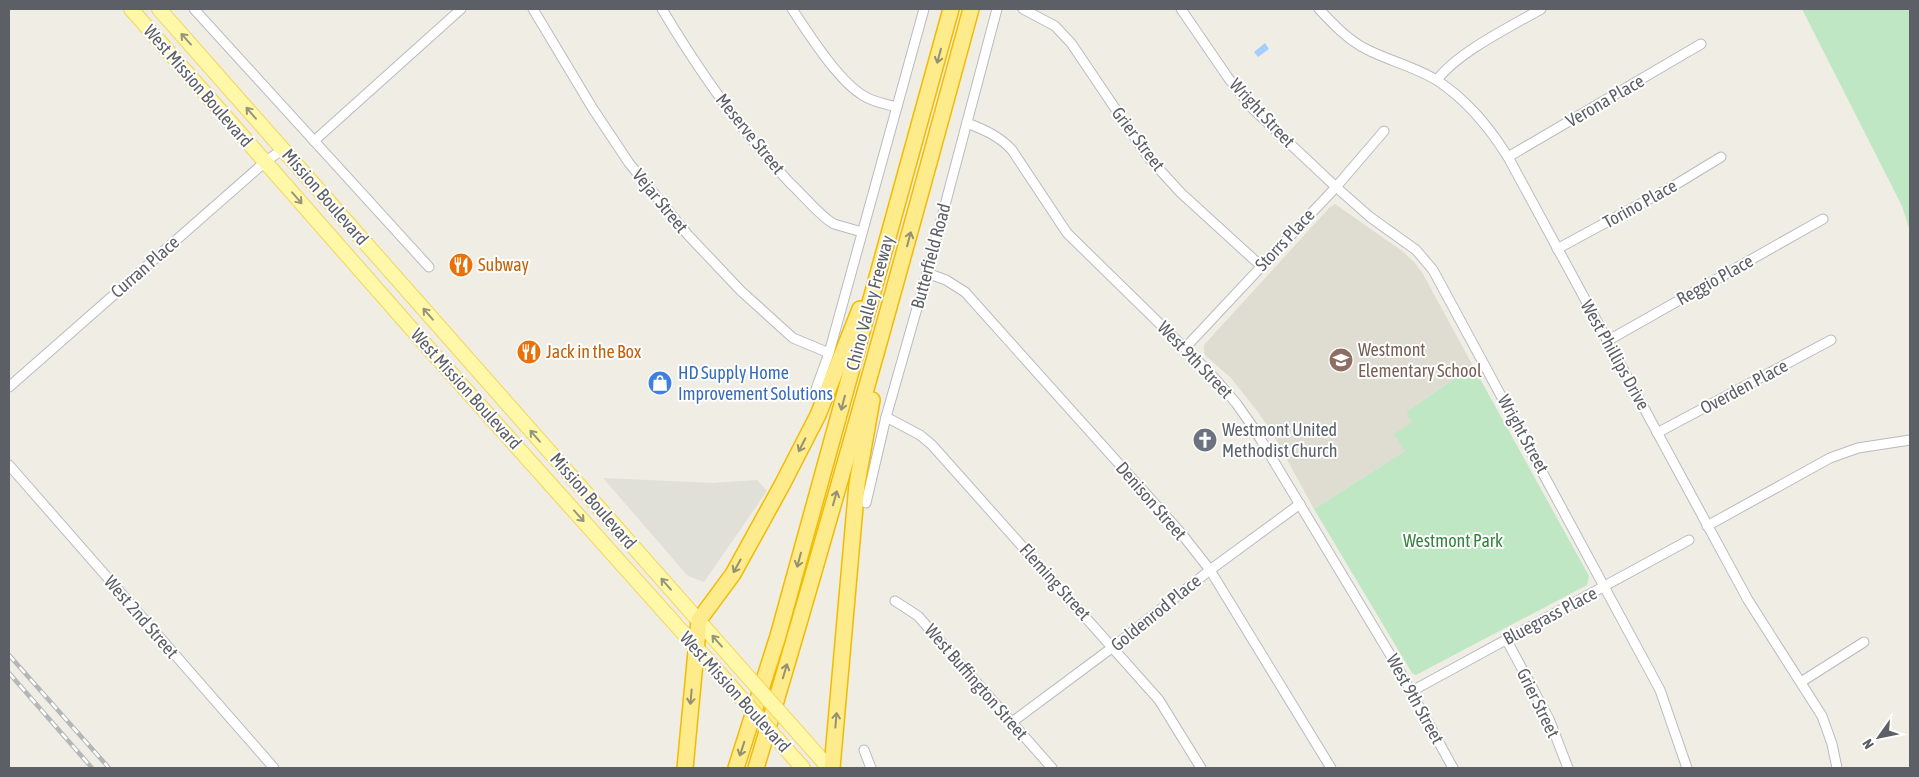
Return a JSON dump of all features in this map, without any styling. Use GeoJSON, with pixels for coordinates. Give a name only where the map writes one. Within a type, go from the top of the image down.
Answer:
{"type":"FeatureCollection","features":[{"type":"Feature","properties":{"kind":"highway","name":"Chino Valley Freeway"},"geometry":{"type":"LineString","coordinates":[[736,768],[778,636],[952,9]]}},
{"type":"Feature","properties":{"kind":"highway","name":"Chino Valley Freeway"},"geometry":{"type":"LineString","coordinates":[[756,768],[809,593],[896,286],[971,9]]}},
{"type":"Feature","properties":{"kind":"highway"},"geometry":{"type":"LineString","coordinates":[[685,768],[698,620],[733,574],[818,415],[832,383],[893,221]]}},
{"type":"Feature","properties":{"kind":"highway"},"geometry":{"type":"LineString","coordinates":[[831,768],[857,484],[871,404],[896,286]]}},
{"type":"Feature","properties":{"kind":"main road","name":"West Mission Boulevard"},"geometry":{"type":"LineString","coordinates":[[131,9],[803,768]]}},
{"type":"Feature","properties":{"kind":"main road","name":"Mission Boulevard"},"geometry":{"type":"LineString","coordinates":[[159,9],[735,662],[831,768]]}},
{"type":"Feature","properties":{"kind":"street"},"geometry":{"type":"LineString","coordinates":[[194,9],[429,267]]}},
{"type":"Feature","properties":{"kind":"street"},"geometry":{"type":"LineString","coordinates":[[314,141],[461,9]]}},
{"type":"Feature","properties":{"kind":"street","name":"Vejar Street"},"geometry":{"type":"LineString","coordinates":[[533,9],[593,109],[630,164],[688,235],[741,291],[793,338],[829,353]]}},
{"type":"Feature","properties":{"kind":"street","name":"Meserve Street"},"geometry":{"type":"LineString","coordinates":[[662,9],[684,47],[725,107],[776,167],[828,220],[834,224],[862,232]]}},
{"type":"Feature","properties":{"kind":"street"},"geometry":{"type":"LineString","coordinates":[[792,9],[822,51],[854,89],[865,97],[897,107]]}},
{"type":"Feature","properties":{"kind":"street"},"geometry":{"type":"LineString","coordinates":[[815,392],[829,353],[924,9]]}},
{"type":"Feature","properties":{"kind":"street","name":"Butterfield Road"},"geometry":{"type":"LineString","coordinates":[[866,503],[886,418],[927,273],[997,9]]}},
{"type":"Feature","properties":{"kind":"street","name":"Grier Street"},"geometry":{"type":"LineString","coordinates":[[1023,9],[1055,26],[1071,43],[1148,157],[1181,193],[1261,266]]}},
{"type":"Feature","properties":{"kind":"street","name":"Wright Street"},"geometry":{"type":"LineString","coordinates":[[1181,9],[1229,79],[1254,110],[1370,217],[1416,250],[1433,270],[1660,690],[1687,768]]}},
{"type":"Feature","properties":{"kind":"street","name":"West Phillips Drive"},"geometry":{"type":"LineString","coordinates":[[1318,9],[1336,28],[1366,49],[1437,80],[1470,107],[1492,132],[1508,157],[1748,600],[1822,716],[1832,744],[1837,768]]}},
{"type":"Feature","properties":{"kind":"street"},"geometry":{"type":"LineString","coordinates":[[1437,80],[1444,70],[1458,59],[1541,9]]}},
{"type":"Feature","properties":{"kind":"street","name":"Verona Place"},"geometry":{"type":"LineString","coordinates":[[1508,157],[1701,44]]}},
{"type":"Feature","properties":{"kind":"street","name":"West 9th Street"},"geometry":{"type":"LineString","coordinates":[[967,122],[1003,140],[1012,150],[1067,234],[1185,348],[1236,403],[1255,430],[1412,691],[1453,768]]}},
{"type":"Feature","properties":{"kind":"street","name":"Storrs Place"},"geometry":{"type":"LineString","coordinates":[[1185,348],[1336,187],[1384,131]]}},
{"type":"Feature","properties":{"kind":"street","name":"Curran Place"},"geometry":{"type":"LineString","coordinates":[[9,388],[265,162],[283,150]]}},
{"type":"Feature","properties":{"kind":"street","name":"Torino Place"},"geometry":{"type":"LineString","coordinates":[[1557,249],[1675,185],[1722,157]]}},
{"type":"Feature","properties":{"kind":"street","name":"Reggio Place"},"geometry":{"type":"LineString","coordinates":[[1607,341],[1823,219]]}},
{"type":"Feature","properties":{"kind":"street","name":"Denison Street"},"geometry":{"type":"LineString","coordinates":[[927,273],[946,280],[965,292],[1181,534],[1210,570],[1331,768]]}},
{"type":"Feature","properties":{"kind":"street","name":"Overden Place"},"geometry":{"type":"LineString","coordinates":[[1658,433],[1831,340]]}},
{"type":"Feature","properties":{"kind":"street","name":"Fleming Street"},"geometry":{"type":"LineString","coordinates":[[886,418],[920,435],[932,444],[1159,700],[1201,768]]}},
{"type":"Feature","properties":{"kind":"street"},"geometry":{"type":"LineString","coordinates":[[1707,526],[1830,458],[1858,448],[1910,440]]}},
{"type":"Feature","properties":{"kind":"street","name":"West 2nd Street"},"geometry":{"type":"LineString","coordinates":[[9,465],[274,768]]}},
{"type":"Feature","properties":{"kind":"street","name":"Goldenrod Place"},"geometry":{"type":"LineString","coordinates":[[1012,722],[1113,647],[1210,570],[1300,504]]}},
{"type":"Feature","properties":{"kind":"street","name":"Bluegrass Place"},"geometry":{"type":"LineString","coordinates":[[1412,691],[1688,540]]}},
{"type":"Feature","properties":{"kind":"street","name":"West Buffington Street"},"geometry":{"type":"LineString","coordinates":[[895,601],[918,616],[1052,768]]}},
{"type":"Feature","properties":{"kind":"street","name":"Grier Street"},"geometry":{"type":"LineString","coordinates":[[1506,639],[1549,719],[1568,768]]}},
{"type":"Feature","properties":{"kind":"street"},"geometry":{"type":"LineString","coordinates":[[1801,682],[1864,642]]}},
{"type":"Feature","properties":{"kind":"street"},"geometry":{"type":"LineString","coordinates":[[864,750],[871,768]]}},
{"type":"Feature","properties":{"kind":"shaded area","name":"Westmont Elementary School"},"geometry":{"type":"Polygon","coordinates":[[[1335,204],[1402,251],[1415,263],[1423,274],[1473,366],[1406,412],[1412,421],[1405,451],[1314,509],[1272,432],[1231,378],[1205,355],[1204,345],[1330,207],[1335,204]]]}},
{"type":"Feature","properties":{"kind":"shaded area"},"geometry":{"type":"Polygon","coordinates":[[[603,478],[713,483],[757,480],[767,491],[704,582],[688,576],[603,478]]]}},
{"type":"Feature","properties":{"kind":"green space"},"geometry":{"type":"Polygon","coordinates":[[[1802,9],[1910,9],[1910,231],[1902,206],[1802,9]]]}},
{"type":"Feature","properties":{"kind":"green space","name":"Westmont Park"},"geometry":{"type":"Polygon","coordinates":[[[1473,366],[1589,576],[1587,585],[1416,675],[1412,673],[1314,509],[1405,451],[1394,434],[1412,422],[1406,412],[1473,366]]]}},
{"type":"Feature","properties":{"kind":"water"},"geometry":{"type":"Polygon","coordinates":[[[1265,43],[1269,49],[1258,57],[1254,52],[1265,43]]]}},
{"type":"Feature","properties":{"kind":"railway"},"geometry":{"type":"LineString","coordinates":[[9,655],[109,768]]}},
{"type":"Feature","properties":{"kind":"railway"},"geometry":{"type":"LineString","coordinates":[[9,673],[92,768]]}},
{"type":"Feature","properties":{"kind":"place","name":"Subway"},"geometry":{"type":"Point","coordinates":[461,265]}},
{"type":"Feature","properties":{"kind":"place","name":"Jack in the Box"},"geometry":{"type":"Point","coordinates":[529,352]}},
{"type":"Feature","properties":{"kind":"place","name":"Westmont Elementary School"},"geometry":{"type":"Point","coordinates":[1341,360]}},
{"type":"Feature","properties":{"kind":"place","name":"HD Supply Home Improvement Solutions"},"geometry":{"type":"Point","coordinates":[660,383]}},
{"type":"Feature","properties":{"kind":"place","name":"Westmont United Methodist Church"},"geometry":{"type":"Point","coordinates":[1205,440]}}]}
